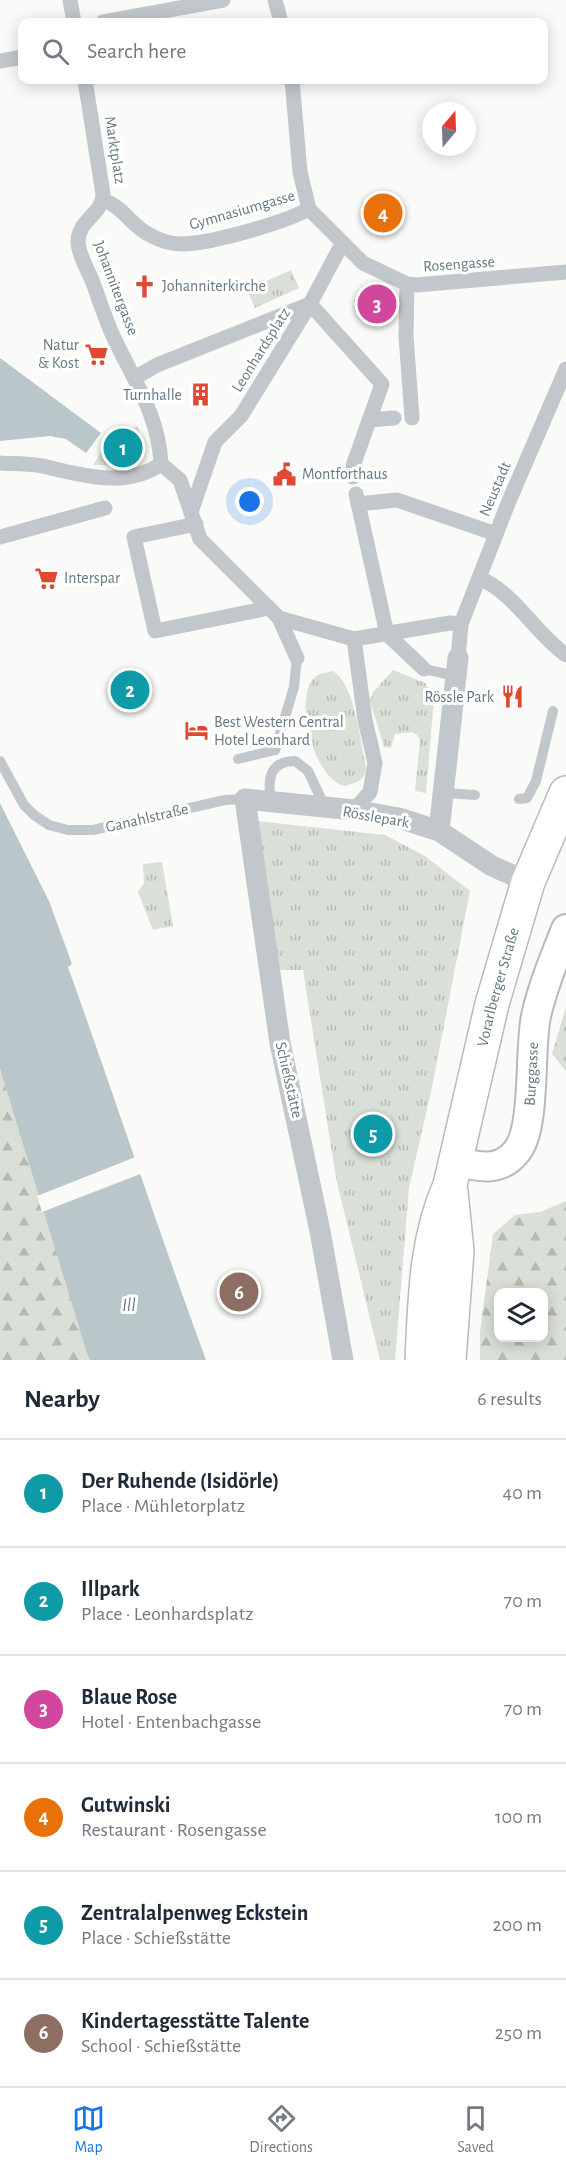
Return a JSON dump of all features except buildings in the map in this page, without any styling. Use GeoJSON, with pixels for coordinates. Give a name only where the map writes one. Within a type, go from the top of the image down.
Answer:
{"type":"FeatureCollection","features":[{"type":"Feature","properties":{"kind":"main road","name":"Vorarlberger Straße"},"geometry":{"type":"LineString","coordinates":[[422,1360],[430,1246],[452,1173],[492,1004],[528,882],[566,793]]}},
{"type":"Feature","properties":{"kind":"main road","name":"Burggasse"},"geometry":{"type":"LineString","coordinates":[[452,1173],[504,1163],[518,1150],[525,1137],[536,1017],[545,981],[566,929]]}},
{"type":"Feature","properties":{"kind":"main road","name":"Vorarlberger Straße"},"geometry":{"type":"LineString","coordinates":[[449,1360],[457,1251],[452,1173]]}},
{"type":"Feature","properties":{"kind":"street"},"geometry":{"type":"LineString","coordinates":[[70,0],[73,18]]}},
{"type":"Feature","properties":{"kind":"street"},"geometry":{"type":"LineString","coordinates":[[125,18],[223,0]]}},
{"type":"Feature","properties":{"kind":"street"},"geometry":{"type":"LineString","coordinates":[[275,0],[280,18]]}},
{"type":"Feature","properties":{"kind":"street"},"geometry":{"type":"LineString","coordinates":[[0,61],[18,58]]}},
{"type":"Feature","properties":{"kind":"street","name":"Marktplatz"},"geometry":{"type":"LineString","coordinates":[[86,84],[103,200],[101,206],[86,219]]}},
{"type":"Feature","properties":{"kind":"street","name":"Gymnasiumgasse"},"geometry":{"type":"LineString","coordinates":[[103,200],[121,209],[139,230],[165,242],[182,244],[248,230],[298,215],[309,209],[300,172],[292,84]]}},
{"type":"Feature","properties":{"kind":"street","name":"Rosengasse"},"geometry":{"type":"LineString","coordinates":[[309,209],[363,263],[407,284],[468,282],[566,272]]}},
{"type":"Feature","properties":{"kind":"street","name":"Johannitergasse"},"geometry":{"type":"LineString","coordinates":[[86,219],[81,228],[79,247],[114,336],[155,422],[161,464]]}},
{"type":"Feature","properties":{"kind":"street"},"geometry":{"type":"LineString","coordinates":[[133,373],[310,304],[342,244]]}},
{"type":"Feature","properties":{"kind":"street"},"geometry":{"type":"LineString","coordinates":[[407,284],[406,336],[412,418]]}},
{"type":"Feature","properties":{"kind":"street","name":"Leonhardsplatz"},"geometry":{"type":"LineString","coordinates":[[194,517],[215,442],[241,416],[310,304],[382,384],[353,466],[353,477]]}},
{"type":"Feature","properties":{"kind":"street","name":"Neustadt"},"geometry":{"type":"LineString","coordinates":[[461,624],[496,534],[566,369]]}},
{"type":"Feature","properties":{"kind":"street"},"geometry":{"type":"LineString","coordinates":[[369,420],[394,418]]}},
{"type":"Feature","properties":{"kind":"street"},"geometry":{"type":"LineString","coordinates":[[0,463],[45,466],[73,474],[109,478],[147,474],[161,464],[180,480],[200,539],[274,613],[297,658]]}},
{"type":"Feature","properties":{"kind":"street"},"geometry":{"type":"LineString","coordinates":[[424,669],[387,633],[357,499],[397,500],[496,534]]}},
{"type":"Feature","properties":{"kind":"street"},"geometry":{"type":"LineString","coordinates":[[1,532],[105,508]]}},
{"type":"Feature","properties":{"kind":"street"},"geometry":{"type":"LineString","coordinates":[[194,517],[134,537],[155,631],[274,613],[354,639],[450,623],[461,624],[445,793],[439,831]]}},
{"type":"Feature","properties":{"kind":"street"},"geometry":{"type":"LineString","coordinates":[[479,578],[507,594],[542,635],[566,655]]}},
{"type":"Feature","properties":{"kind":"street"},"geometry":{"type":"LineString","coordinates":[[354,639],[365,720],[375,763],[370,792],[354,810]]}},
{"type":"Feature","properties":{"kind":"street","name":"Ganahlstraße"},"geometry":{"type":"LineString","coordinates":[[245,799],[271,800],[326,809]]}},
{"type":"Feature","properties":{"kind":"street","name":"Schießstätte"},"geometry":{"type":"LineString","coordinates":[[245,799],[280,1043],[320,1231],[343,1360]]}},
{"type":"Feature","properties":{"kind":"street","name":"Rösslepark"},"geometry":{"type":"LineString","coordinates":[[326,809],[354,810],[399,818],[439,831],[492,866],[528,882]]}},
{"type":"Feature","properties":{"kind":"lane"},"geometry":{"type":"LineString","coordinates":[[238,759],[275,750],[294,687],[297,658]]}},
{"type":"Feature","properties":{"kind":"lane"},"geometry":{"type":"LineString","coordinates":[[424,669],[457,667]]}},
{"type":"Feature","properties":{"kind":"lane"},"geometry":{"type":"LineString","coordinates":[[519,799],[527,798],[536,781],[552,711]]}},
{"type":"Feature","properties":{"kind":"lane","name":"Rösslepark"},"geometry":{"type":"LineString","coordinates":[[275,750],[286,761],[295,761],[308,771],[326,809]]}},
{"type":"Feature","properties":{"kind":"lane","name":"Ganahlstraße"},"geometry":{"type":"LineString","coordinates":[[0,761],[24,805],[49,825],[68,830],[93,830],[225,800],[245,799]]}},
{"type":"Feature","properties":{"kind":"lane"},"geometry":{"type":"LineString","coordinates":[[271,800],[268,779],[272,771],[286,761]]}},
{"type":"Feature","properties":{"kind":"lane"},"geometry":{"type":"LineString","coordinates":[[445,793],[475,795]]}},
{"type":"Feature","properties":{"kind":"green space"},"geometry":{"type":"Polygon","coordinates":[[[291,270],[299,288],[255,308],[247,290],[291,270]]]}},
{"type":"Feature","properties":{"kind":"green space"},"geometry":{"type":"Polygon","coordinates":[[[138,426],[142,445],[132,458],[122,464],[93,465],[111,437],[138,426]]]}},
{"type":"Feature","properties":{"kind":"green space"},"geometry":{"type":"Polygon","coordinates":[[[393,670],[425,683],[434,698],[426,793],[415,791],[420,740],[417,735],[412,732],[395,734],[391,748],[384,747],[370,701],[373,692],[393,670]]]}},
{"type":"Feature","properties":{"kind":"green space"},"geometry":{"type":"Polygon","coordinates":[[[332,671],[340,677],[351,699],[366,767],[363,778],[345,786],[334,781],[324,770],[316,755],[306,720],[308,688],[315,677],[332,671]]]}},
{"type":"Feature","properties":{"kind":"green space"},"geometry":{"type":"Polygon","coordinates":[[[257,821],[385,835],[425,856],[470,891],[432,1087],[409,1188],[395,1360],[380,1360],[336,1178],[303,970],[276,970],[257,821]]]}},
{"type":"Feature","properties":{"kind":"green space"},"geometry":{"type":"Polygon","coordinates":[[[162,862],[173,926],[153,930],[138,892],[144,883],[143,864],[162,862]]]}},
{"type":"Feature","properties":{"kind":"green space"},"geometry":{"type":"Polygon","coordinates":[[[566,1007],[566,1071],[552,1054],[566,1007]]]}},
{"type":"Feature","properties":{"kind":"green space"},"geometry":{"type":"Polygon","coordinates":[[[0,1069],[90,1360],[0,1360],[0,1069]]]}},
{"type":"Feature","properties":{"kind":"green space"},"geometry":{"type":"Polygon","coordinates":[[[566,1201],[566,1360],[480,1360],[480,1332],[493,1234],[515,1215],[540,1212],[566,1201]]]}},
{"type":"Feature","properties":{"kind":"water"},"geometry":{"type":"Polygon","coordinates":[[[0,358],[101,433],[86,453],[66,439],[50,436],[0,441],[0,358]]]}},
{"type":"Feature","properties":{"kind":"water","name":"Ill"},"geometry":{"type":"Polygon","coordinates":[[[0,803],[49,901],[72,964],[68,967],[206,1360],[90,1360],[87,1353],[0,1069],[0,803]]]}},
{"type":"Feature","properties":{"kind":"pier"},"geometry":{"type":"Polygon","coordinates":[[[138,1156],[143,1173],[42,1212],[37,1196],[138,1156]]]}},
{"type":"Feature","properties":{"kind":"place","name":"Gutwinski"},"geometry":{"type":"Point","coordinates":[383,213]}},
{"type":"Feature","properties":{"kind":"place","name":"Johanniterkirche"},"geometry":{"type":"Point","coordinates":[144,286]}},
{"type":"Feature","properties":{"kind":"place","name":"Blaue Rose"},"geometry":{"type":"Point","coordinates":[377,304]}},
{"type":"Feature","properties":{"kind":"place","name":"Natur & Kost"},"geometry":{"type":"Point","coordinates":[97,354]}},
{"type":"Feature","properties":{"kind":"place","name":"Turnhalle"},"geometry":{"type":"Point","coordinates":[200,395]}},
{"type":"Feature","properties":{"kind":"place","name":"Der Ruhende (Isidörle)"},"geometry":{"type":"Point","coordinates":[123,448]}},
{"type":"Feature","properties":{"kind":"place","name":"Montforthaus"},"geometry":{"type":"Point","coordinates":[284,474]}},
{"type":"Feature","properties":{"kind":"place","name":"Interspar"},"geometry":{"type":"Point","coordinates":[46,578]}},
{"type":"Feature","properties":{"kind":"place","name":"Illpark"},"geometry":{"type":"Point","coordinates":[130,690]}},
{"type":"Feature","properties":{"kind":"place","name":"Rössle Park"},"geometry":{"type":"Point","coordinates":[512,697]}},
{"type":"Feature","properties":{"kind":"place","name":"Best Western Central Hotel Leonhard"},"geometry":{"type":"Point","coordinates":[196,731]}},
{"type":"Feature","properties":{"kind":"place","name":"Zentralalpenweg Eckstein"},"geometry":{"type":"Point","coordinates":[373,1134]}},
{"type":"Feature","properties":{"kind":"place","name":"Kindertagesstätte Talente"},"geometry":{"type":"Point","coordinates":[239,1292]}}]}
